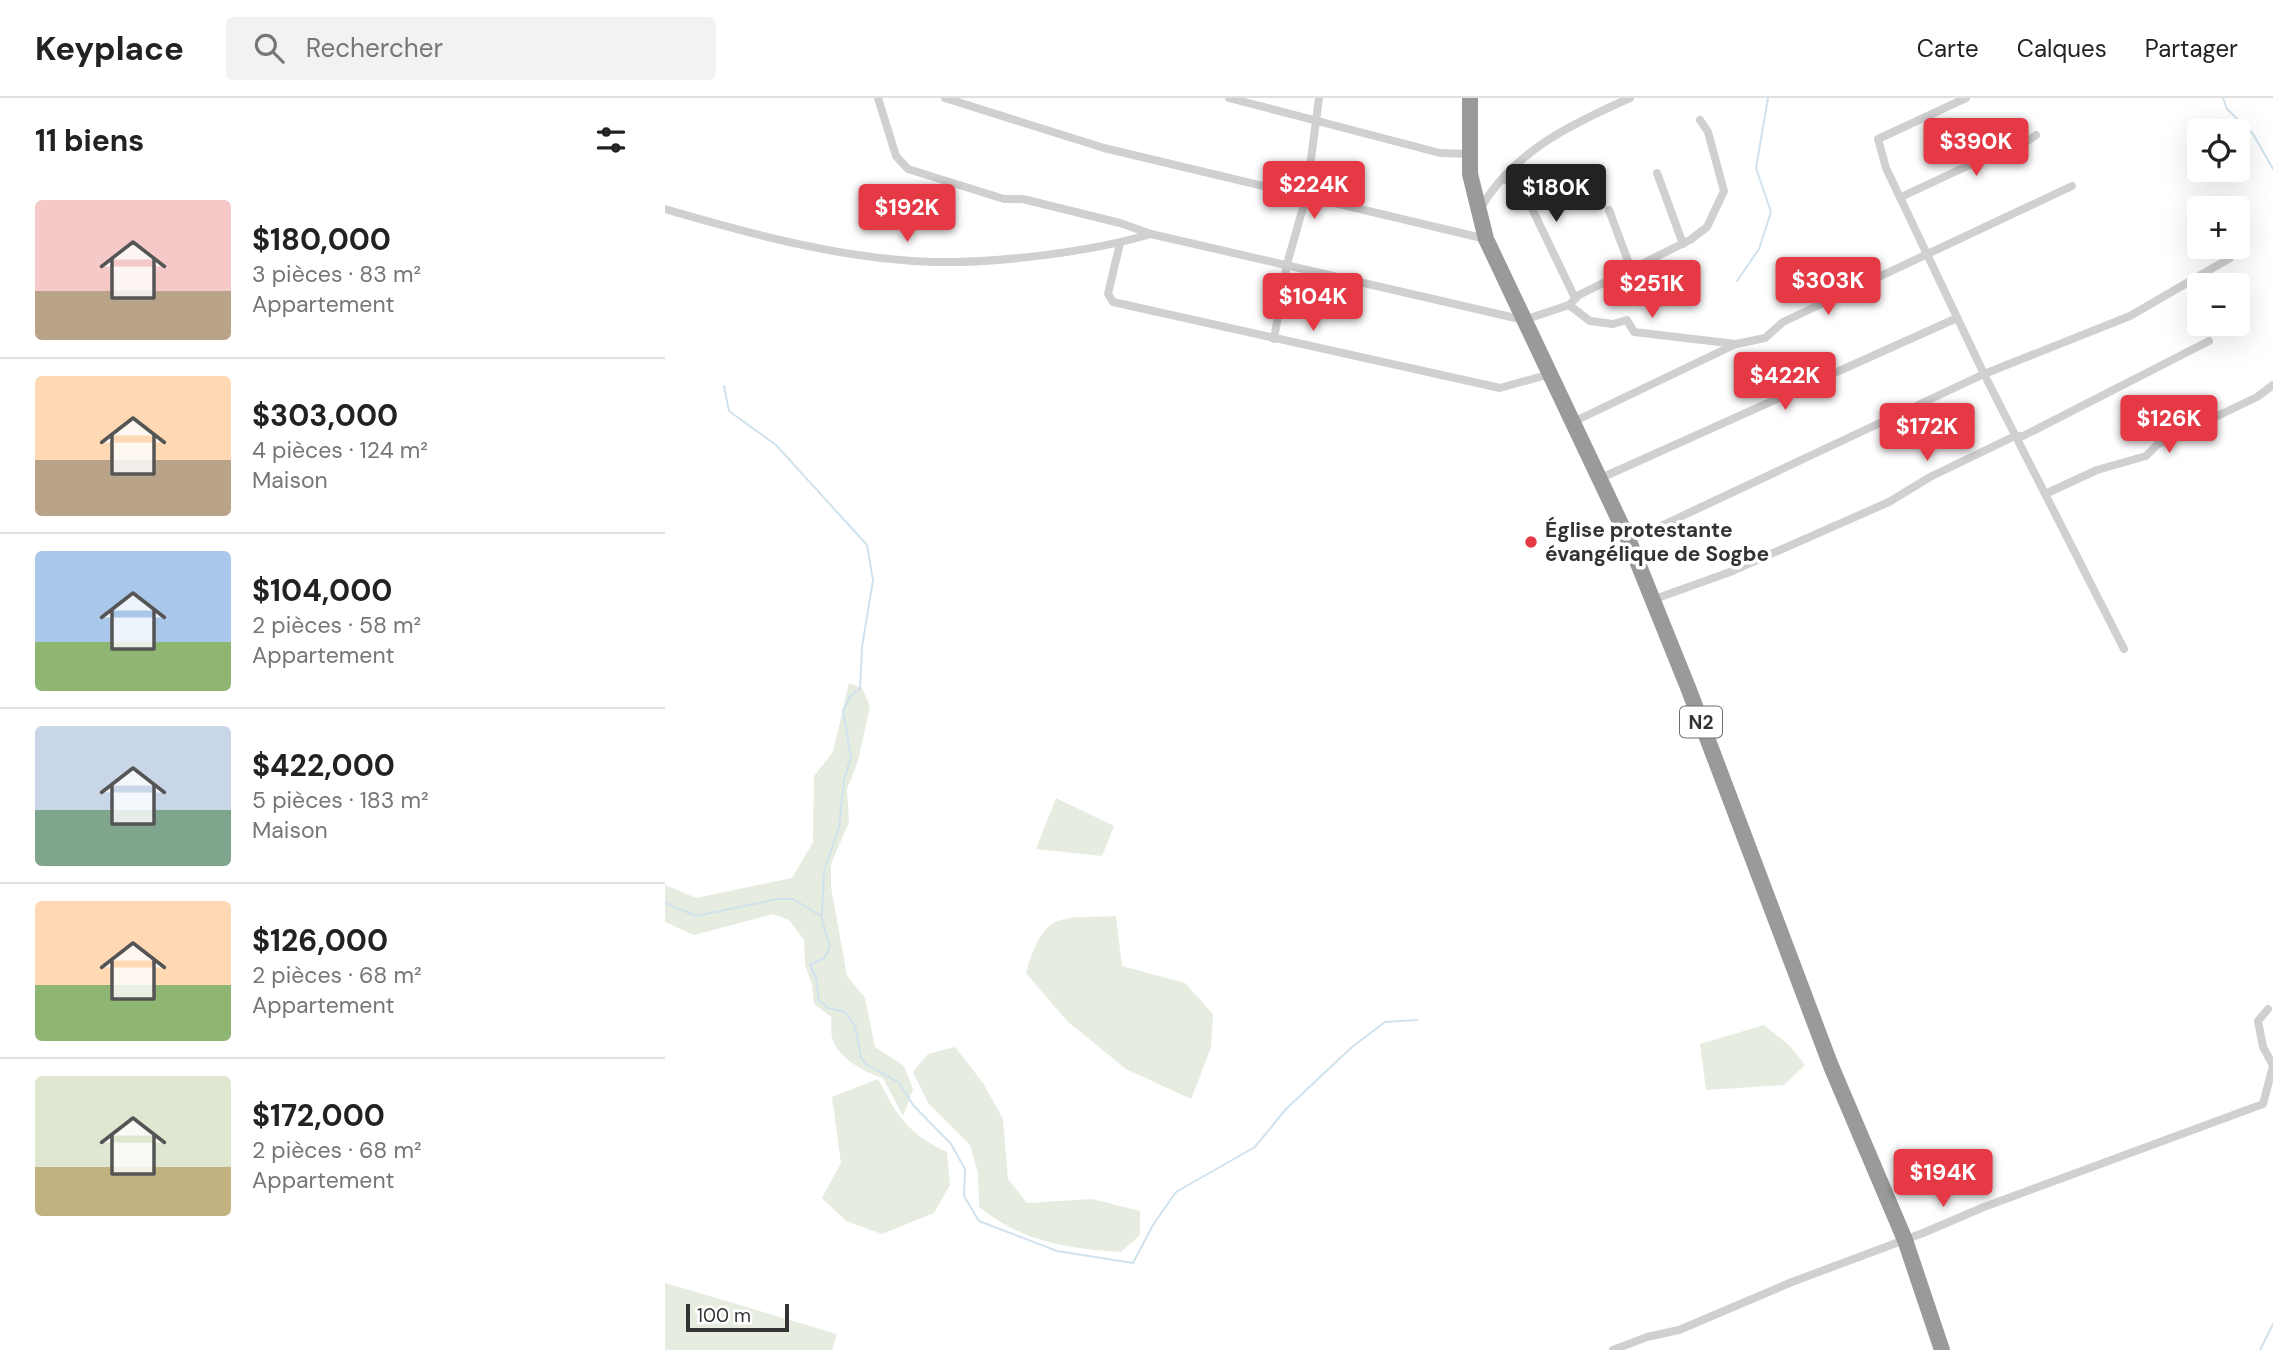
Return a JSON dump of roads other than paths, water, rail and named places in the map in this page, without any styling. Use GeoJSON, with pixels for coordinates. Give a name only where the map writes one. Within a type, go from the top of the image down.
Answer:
{"type":"FeatureCollection","features":[{"type":"Feature","properties":{"kind":"highway","name":"N2"},"geometry":{"type":"LineString","coordinates":[[1470,98],[1468,154],[1478,215],[1486,239],[1629,541],[1699,715],[1831,1066],[1905,1240],[1942,1350]]}},
{"type":"Feature","properties":{"kind":"street"},"geometry":{"type":"LineString","coordinates":[[878,98],[896,156],[908,169],[1004,199],[1023,199],[1120,223],[1151,234],[1524,320],[1569,305],[1575,298],[1683,244],[1707,227],[1724,191],[1708,132],[1700,120]]}},
{"type":"Feature","properties":{"kind":"street"},"geometry":{"type":"LineString","coordinates":[[945,98],[1104,148],[1486,239]]}},
{"type":"Feature","properties":{"kind":"street"},"geometry":{"type":"LineString","coordinates":[[1229,98],[1440,153],[1468,154]]}},
{"type":"Feature","properties":{"kind":"street"},"geometry":{"type":"LineString","coordinates":[[1274,339],[1287,264],[1305,197],[1319,98]]}},
{"type":"Feature","properties":{"kind":"street"},"geometry":{"type":"LineString","coordinates":[[1478,215],[1504,179],[1535,146],[1581,119],[1630,98]]}},
{"type":"Feature","properties":{"kind":"street"},"geometry":{"type":"LineString","coordinates":[[1966,98],[1878,139],[1886,168],[1984,374],[2124,649]]}},
{"type":"Feature","properties":{"kind":"street"},"geometry":{"type":"LineString","coordinates":[[1901,197],[1993,154],[2015,150],[2036,135]]}},
{"type":"Feature","properties":{"kind":"street"},"geometry":{"type":"LineString","coordinates":[[1657,173],[1683,244]]}},
{"type":"Feature","properties":{"kind":"street"},"geometry":{"type":"LineString","coordinates":[[1504,179],[1524,192],[1575,298]]}},
{"type":"Feature","properties":{"kind":"street"},"geometry":{"type":"LineString","coordinates":[[1573,422],[1736,344],[1765,338],[1783,322],[2072,186]]}},
{"type":"Feature","properties":{"kind":"street"},"geometry":{"type":"LineString","coordinates":[[665,209],[840,251],[936,262],[1025,256],[1120,243],[1151,234]]}},
{"type":"Feature","properties":{"kind":"street"},"geometry":{"type":"LineString","coordinates":[[1609,210],[1631,269]]}},
{"type":"Feature","properties":{"kind":"street"},"geometry":{"type":"LineString","coordinates":[[1120,243],[1108,294],[1113,302],[1500,388],[1550,374]]}},
{"type":"Feature","properties":{"kind":"street"},"geometry":{"type":"LineString","coordinates":[[1629,541],[1984,374],[2130,316],[2228,259]]}},
{"type":"Feature","properties":{"kind":"street"},"geometry":{"type":"LineString","coordinates":[[1569,305],[1590,321],[1613,324],[1627,320],[1634,332],[1736,344]]}},
{"type":"Feature","properties":{"kind":"street"},"geometry":{"type":"LineString","coordinates":[[1601,478],[1957,318]]}},
{"type":"Feature","properties":{"kind":"street"},"geometry":{"type":"LineString","coordinates":[[1651,600],[1730,572],[1889,502],[1930,477],[2015,436],[2023,436],[2209,341]]}},
{"type":"Feature","properties":{"kind":"street"},"geometry":{"type":"LineString","coordinates":[[2045,494],[2097,470],[2146,456],[2157,445],[2257,397],[2273,385]]}},
{"type":"Feature","properties":{"kind":"street"},"geometry":{"type":"LineString","coordinates":[[1613,1350],[1647,1336],[1679,1330],[1792,1282],[1984,1207],[2263,1104],[2273,1065],[2263,1047],[2258,1021],[2268,1009]]}},
{"type":"Feature","properties":{"kind":"waterway"},"geometry":{"type":"LineString","coordinates":[[1737,281],[1759,249],[1771,212],[1756,168],[1768,98]]}},
{"type":"Feature","properties":{"kind":"waterway"},"geometry":{"type":"LineString","coordinates":[[2223,98],[2227,109],[2253,134],[2273,169]]}},
{"type":"Feature","properties":{"kind":"waterway"},"geometry":{"type":"LineString","coordinates":[[724,386],[729,411],[776,445],[867,545],[873,580],[862,647],[860,689],[851,695],[843,711],[851,757],[844,780],[839,827],[824,871],[822,915]]}},
{"type":"Feature","properties":{"kind":"waterway"},"geometry":{"type":"LineString","coordinates":[[665,903],[696,916],[778,899],[793,899],[821,916],[830,947],[824,958],[810,965],[816,978],[819,1001],[828,1008],[845,1012],[855,1026],[861,1057],[866,1064],[899,1083],[913,1105],[951,1144],[965,1169],[964,1196],[979,1221],[1057,1251],[1133,1263],[1153,1225],[1176,1192],[1255,1147],[1286,1109],[1352,1047],[1385,1022],[1417,1020]]}},
{"type":"Feature","properties":{"kind":"waterway"},"geometry":{"type":"LineString","coordinates":[[2260,1350],[2273,1324]]}},
{"type":"Feature","properties":{"kind":"place","name":"Église protestante évangélique de Sogbe"},"geometry":{"type":"Point","coordinates":[1531,542]}}]}
